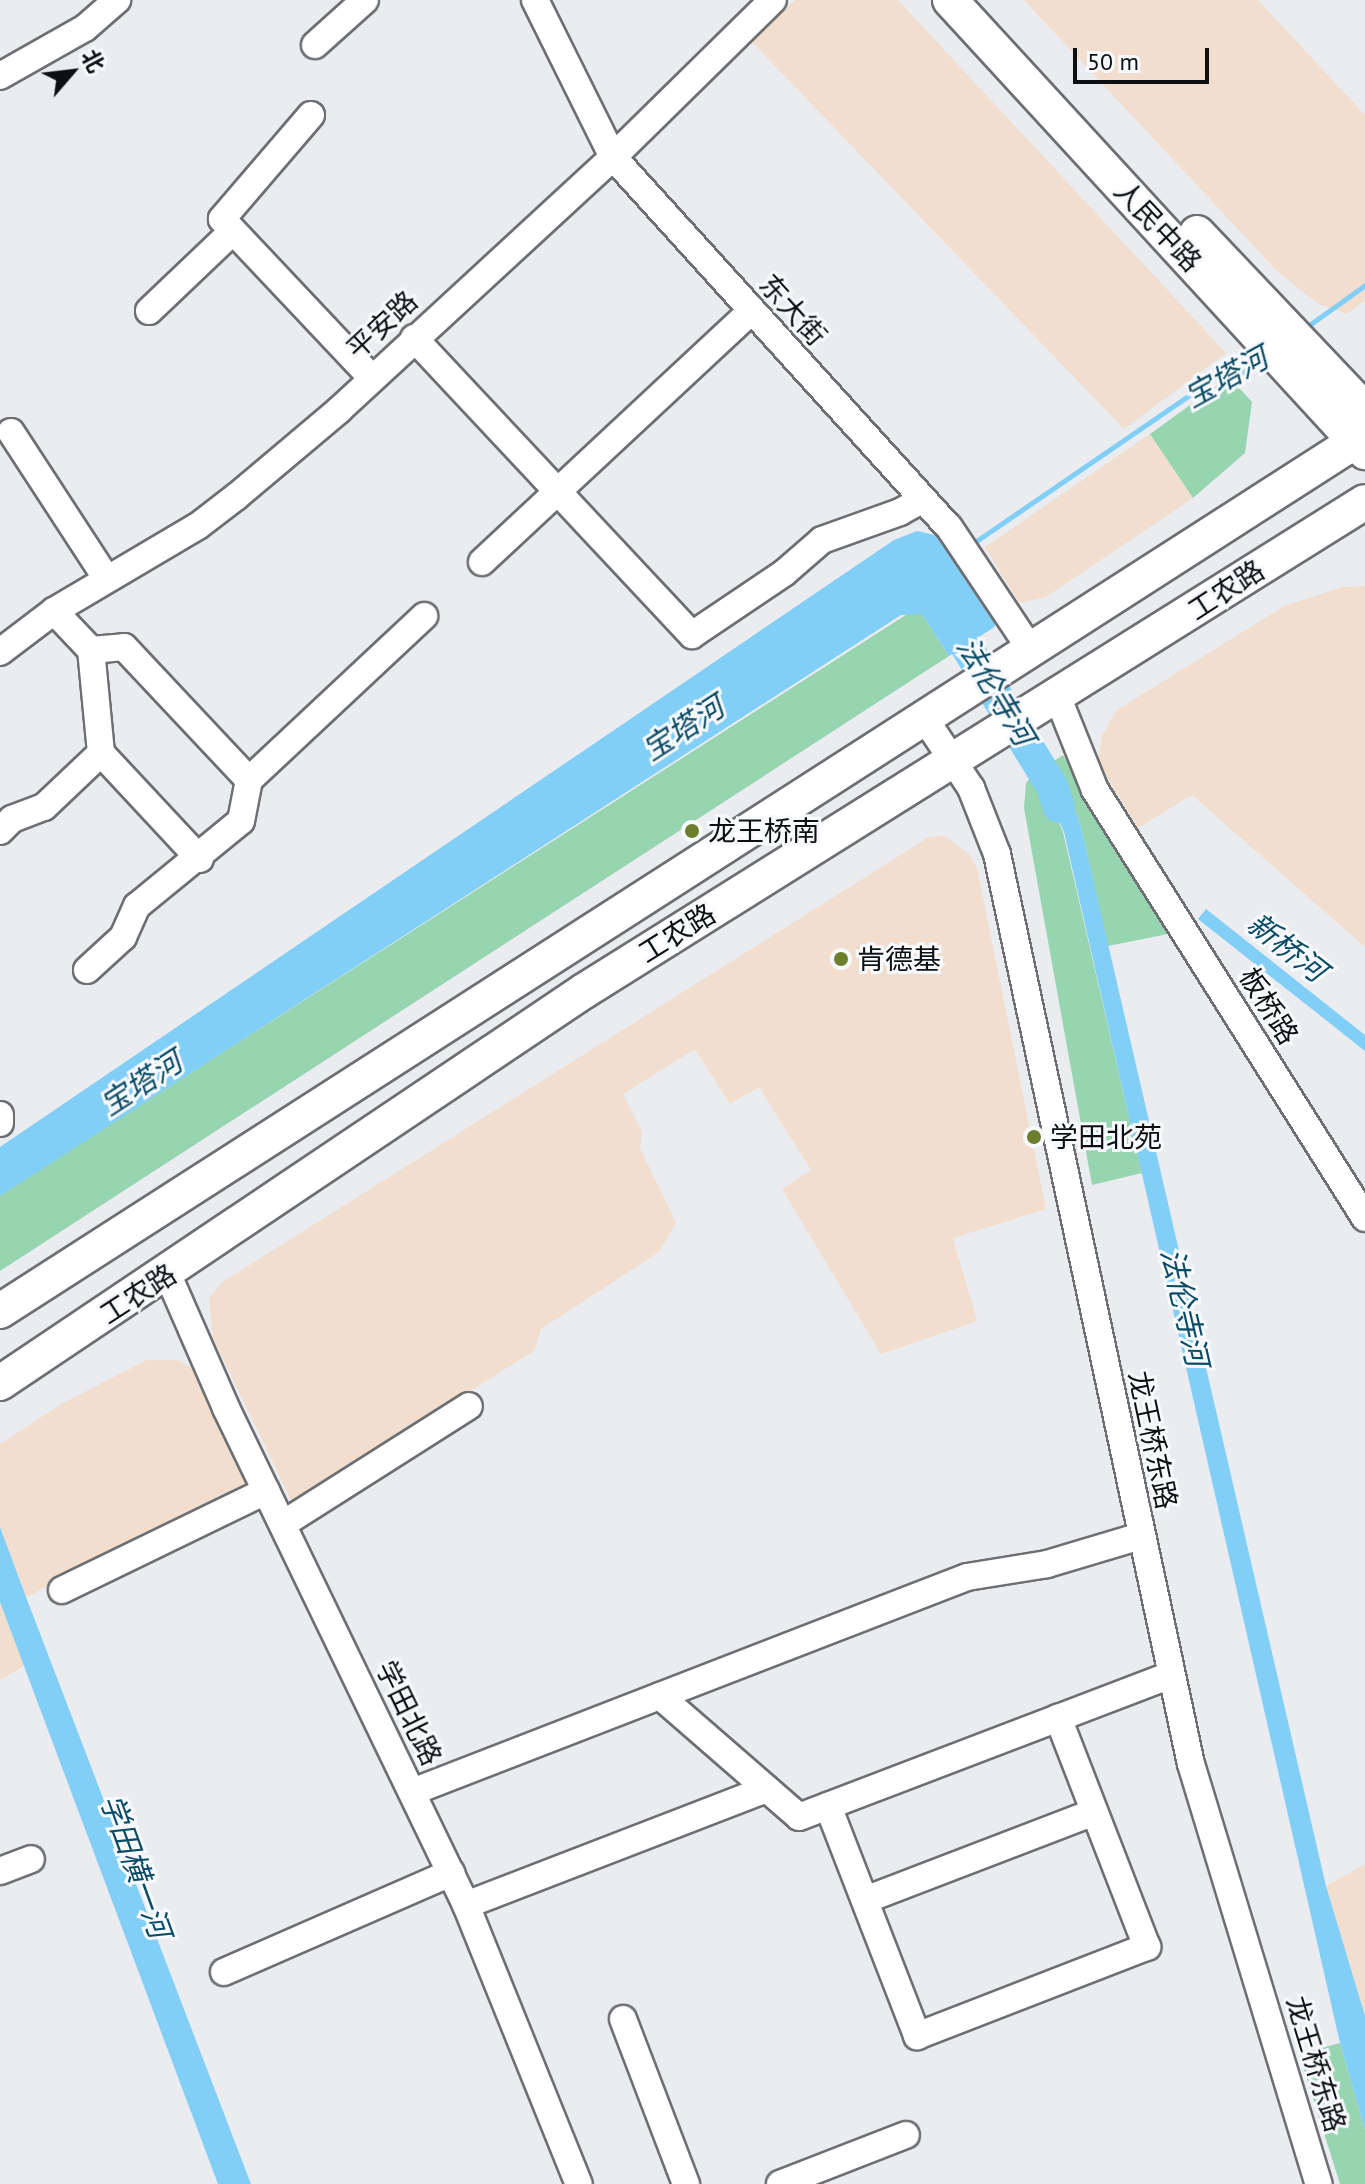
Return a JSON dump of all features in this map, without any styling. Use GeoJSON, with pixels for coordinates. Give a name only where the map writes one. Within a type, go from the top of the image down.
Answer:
{"type":"FeatureCollection","features":[{"type":"Feature","properties":{"kind":"main road","name":"人民中路"},"geometry":{"type":"LineString","coordinates":[[950,0],[1296,356],[1363,435]]}},
{"type":"Feature","properties":{"kind":"main road","name":"人民中路"},"geometry":{"type":"LineString","coordinates":[[978,0],[1266,325]]}},
{"type":"Feature","properties":{"kind":"main road","name":"工农路"},"geometry":{"type":"LineString","coordinates":[[2,1304],[778,815],[969,684],[1363,435]]}},
{"type":"Feature","properties":{"kind":"main road","name":"工农路"},"geometry":{"type":"LineString","coordinates":[[0,1383],[168,1275],[584,991],[1047,704],[1365,502]]}},
{"type":"Feature","properties":{"kind":"street"},"geometry":{"type":"LineString","coordinates":[[0,76],[85,28],[117,0]]}},
{"type":"Feature","properties":{"kind":"street"},"geometry":{"type":"LineString","coordinates":[[315,45],[365,0]]}},
{"type":"Feature","properties":{"kind":"street","name":"东大街"},"geometry":{"type":"LineString","coordinates":[[535,0],[613,157],[949,527],[1021,652]]}},
{"type":"Feature","properties":{"kind":"street","name":"平安路"},"geometry":{"type":"LineString","coordinates":[[0,652],[54,611],[198,526],[372,378],[613,157],[773,0]]}},
{"type":"Feature","properties":{"kind":"street"},"geometry":{"type":"LineString","coordinates":[[311,115],[222,219],[372,378]]}},
{"type":"Feature","properties":{"kind":"street"},"geometry":{"type":"LineString","coordinates":[[149,311],[233,231]]}},
{"type":"Feature","properties":{"kind":"street"},"geometry":{"type":"LineString","coordinates":[[482,562],[751,311]]}},
{"type":"Feature","properties":{"kind":"street"},"geometry":{"type":"LineString","coordinates":[[414,338],[692,635],[784,573],[822,540],[900,512],[923,499]]}},
{"type":"Feature","properties":{"kind":"street"},"geometry":{"type":"LineString","coordinates":[[11,432],[106,578]]}},
{"type":"Feature","properties":{"kind":"street"},"geometry":{"type":"LineString","coordinates":[[54,611],[91,650],[101,753],[200,859]]}},
{"type":"Feature","properties":{"kind":"street"},"geometry":{"type":"LineString","coordinates":[[87,970],[123,937],[137,906],[176,869],[200,859],[241,821],[249,780],[424,616]]}},
{"type":"Feature","properties":{"kind":"street"},"geometry":{"type":"LineString","coordinates":[[91,650],[124,647],[249,780]]}},
{"type":"Feature","properties":{"kind":"street","name":"板桥路"},"geometry":{"type":"LineString","coordinates":[[1047,704],[1095,790],[1365,1218]]}},
{"type":"Feature","properties":{"kind":"street","name":"龙王桥东路"},"geometry":{"type":"LineString","coordinates":[[923,716],[954,761],[997,854],[1191,1764],[1319,2184]]}},
{"type":"Feature","properties":{"kind":"street"},"geometry":{"type":"LineString","coordinates":[[0,831],[12,819],[44,807],[101,753]]}},
{"type":"Feature","properties":{"kind":"street"},"geometry":{"type":"LineString","coordinates":[[0,1115],[0,1123]]}},
{"type":"Feature","properties":{"kind":"street","name":"学田北路"},"geometry":{"type":"LineString","coordinates":[[168,1275],[266,1491],[466,1905],[579,2184]]}},
{"type":"Feature","properties":{"kind":"street"},"geometry":{"type":"LineString","coordinates":[[283,1524],[469,1406]]}},
{"type":"Feature","properties":{"kind":"street"},"geometry":{"type":"LineString","coordinates":[[62,1590],[266,1491]]}},
{"type":"Feature","properties":{"kind":"street"},"geometry":{"type":"LineString","coordinates":[[412,1792],[967,1577],[1047,1564],[1141,1536]]}},
{"type":"Feature","properties":{"kind":"street"},"geometry":{"type":"LineString","coordinates":[[660,1696],[799,1817],[1171,1675]]}},
{"type":"Feature","properties":{"kind":"street"},"geometry":{"type":"LineString","coordinates":[[828,1806],[917,2036],[1147,1947],[1058,1718]]}},
{"type":"Feature","properties":{"kind":"street"},"geometry":{"type":"LineString","coordinates":[[466,1905],[766,1789]]}},
{"type":"Feature","properties":{"kind":"street"},"geometry":{"type":"LineString","coordinates":[[865,1900],[1094,1812]]}},
{"type":"Feature","properties":{"kind":"street"},"geometry":{"type":"LineString","coordinates":[[0,1871],[31,1859]]}},
{"type":"Feature","properties":{"kind":"street"},"geometry":{"type":"LineString","coordinates":[[224,1972],[451,1873]]}},
{"type":"Feature","properties":{"kind":"street"},"geometry":{"type":"LineString","coordinates":[[623,2019],[686,2184]]}},
{"type":"Feature","properties":{"kind":"street"},"geometry":{"type":"LineString","coordinates":[[780,2184],[906,2135]]}},
{"type":"Feature","properties":{"kind":"shaded area"},"geometry":{"type":"Polygon","coordinates":[[[795,0],[898,0],[1226,353],[1124,429],[751,41],[795,0]]]}},
{"type":"Feature","properties":{"kind":"shaded area"},"geometry":{"type":"Polygon","coordinates":[[[1024,0],[1258,0],[1365,115],[1365,300],[1347,314],[1319,304],[1279,273],[1024,0]]]}},
{"type":"Feature","properties":{"kind":"shaded area"},"geometry":{"type":"Polygon","coordinates":[[[1150,434],[1193,498],[1046,597],[1019,603],[985,547],[1150,434]]]}},
{"type":"Feature","properties":{"kind":"shaded area"},"geometry":{"type":"Polygon","coordinates":[[[1365,586],[1365,947],[1192,795],[1138,828],[1098,762],[1102,735],[1117,710],[1286,605],[1343,587],[1365,586]]]}},
{"type":"Feature","properties":{"kind":"shaded area"},"geometry":{"type":"Polygon","coordinates":[[[944,836],[969,854],[977,868],[1046,1209],[953,1238],[977,1321],[881,1354],[782,1189],[811,1170],[759,1087],[730,1104],[695,1049],[623,1094],[642,1132],[640,1148],[676,1223],[659,1252],[541,1329],[534,1351],[292,1502],[213,1338],[209,1299],[221,1283],[929,837],[944,836]]]}},
{"type":"Feature","properties":{"kind":"shaded area"},"geometry":{"type":"Polygon","coordinates":[[[147,1360],[178,1360],[193,1369],[249,1486],[26,1597],[0,1527],[0,1444],[63,1403],[147,1360]]]}},
{"type":"Feature","properties":{"kind":"shaded area"},"geometry":{"type":"Polygon","coordinates":[[[0,1602],[24,1666],[0,1680],[0,1602]]]}},
{"type":"Feature","properties":{"kind":"shaded area"},"geometry":{"type":"Polygon","coordinates":[[[1365,1864],[1365,2016],[1326,1886],[1365,1864]]]}},
{"type":"Feature","properties":{"kind":"green space"},"geometry":{"type":"Polygon","coordinates":[[[1229,377],[1252,402],[1245,453],[1193,498],[1150,434],[1229,377]]]}},
{"type":"Feature","properties":{"kind":"green space"},"geometry":{"type":"Polygon","coordinates":[[[912,611],[922,614],[949,656],[0,1271],[0,1196],[912,611]]]}},
{"type":"Feature","properties":{"kind":"green space"},"geometry":{"type":"Polygon","coordinates":[[[1063,755],[1173,933],[1108,946],[1080,823],[1054,761],[1063,755]]]}},
{"type":"Feature","properties":{"kind":"green space"},"geometry":{"type":"Polygon","coordinates":[[[1037,771],[1063,832],[1142,1173],[1092,1185],[1024,808],[1026,783],[1037,771]]]}},
{"type":"Feature","properties":{"kind":"green space"},"geometry":{"type":"Polygon","coordinates":[[[1340,2043],[1365,2130],[1365,2184],[1340,2184],[1299,2054],[1340,2043]]]}},
{"type":"Feature","properties":{"kind":"water"},"geometry":{"type":"Polygon","coordinates":[[[917,531],[939,536],[999,620],[993,628],[949,656],[922,614],[901,615],[0,1196],[0,1147],[894,540],[917,531]]]}},
{"type":"Feature","properties":{"kind":"water"},"geometry":{"type":"Polygon","coordinates":[[[1054,761],[1080,823],[1326,1886],[1365,2016],[1365,2130],[1340,2043],[1064,832],[1037,771],[1054,761]]]}},
{"type":"Feature","properties":{"kind":"water"},"geometry":{"type":"Polygon","coordinates":[[[1206,909],[1365,1035],[1365,1051],[1198,919],[1206,909]]]}},
{"type":"Feature","properties":{"kind":"water"},"geometry":{"type":"Polygon","coordinates":[[[0,1527],[251,2184],[218,2184],[0,1602],[0,1527]]]}},
{"type":"Feature","properties":{"kind":"waterway","name":"宝塔河"},"geometry":{"type":"LineString","coordinates":[[1305,328],[1365,285]]}},
{"type":"Feature","properties":{"kind":"waterway","name":"宝塔河"},"geometry":{"type":"LineString","coordinates":[[969,546],[1220,374],[1244,372],[1265,357]]}},
{"type":"Feature","properties":{"kind":"waterway","name":"法伦寺河"},"geometry":{"type":"LineString","coordinates":[[944,610],[1052,786],[1059,807]]}},
{"type":"Feature","properties":{"kind":"place","name":"龙王桥南"},"geometry":{"type":"Point","coordinates":[692,831]}},
{"type":"Feature","properties":{"kind":"place","name":"肯德基"},"geometry":{"type":"Point","coordinates":[841,959]}},
{"type":"Feature","properties":{"kind":"place","name":"学田北苑"},"geometry":{"type":"Point","coordinates":[1034,1137]}},
{"type":"Feature","properties":{"kind":"water label","name":"新桥河"},"geometry":{"type":"Point","coordinates":[1287,947]}},
{"type":"Feature","properties":{"kind":"water label","name":"学田横一河"},"geometry":{"type":"Point","coordinates":[136,1866]}}]}
